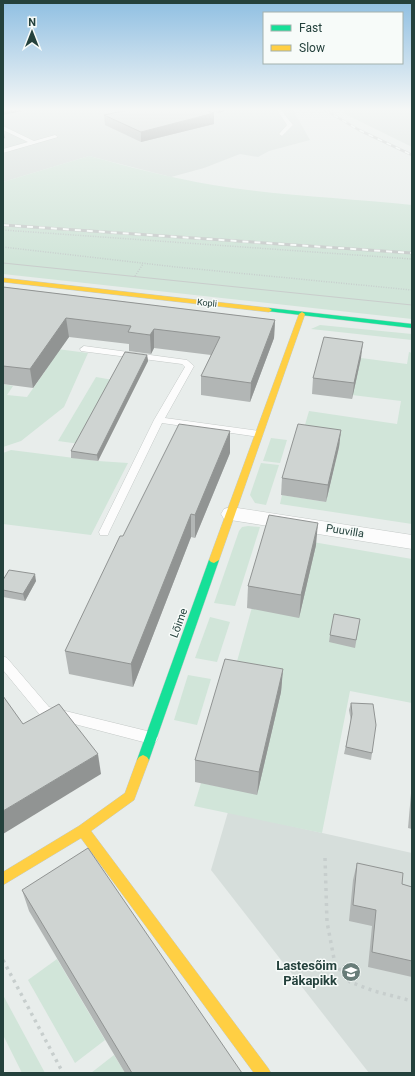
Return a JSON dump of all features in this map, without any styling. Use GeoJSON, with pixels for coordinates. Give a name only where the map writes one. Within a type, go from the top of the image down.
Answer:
{"type":"FeatureCollection","features":[{"type":"Feature","properties":{"kind":"street","name":"Kopli"},"geometry":{"type":"LineString","coordinates":[[3,280],[412,326]]}},
{"type":"Feature","properties":{"kind":"street","name":"Lõime"},"geometry":{"type":"LineString","coordinates":[[3,879],[83,830],[130,796],[302,314]]}},
{"type":"Feature","properties":{"kind":"street","name":"Puuvilla"},"geometry":{"type":"LineString","coordinates":[[231,514],[412,542]]}},
{"type":"Feature","properties":{"kind":"street"},"geometry":{"type":"LineString","coordinates":[[83,830],[263,1073]]}},
{"type":"Feature","properties":{"kind":"lane"},"geometry":{"type":"LineString","coordinates":[[84,349],[184,362],[190,366],[159,420],[104,532]]}},
{"type":"Feature","properties":{"kind":"lane"},"geometry":{"type":"LineString","coordinates":[[159,420],[259,434]]}},
{"type":"Feature","properties":{"kind":"lane"},"geometry":{"type":"LineString","coordinates":[[3,661],[45,711],[151,738]]}},
{"type":"Feature","properties":{"kind":"path"},"geometry":{"type":"LineString","coordinates":[[3,230],[412,259]]}},
{"type":"Feature","properties":{"kind":"path"},"geometry":{"type":"LineString","coordinates":[[3,247],[176,267],[412,290]]}},
{"type":"Feature","properties":{"kind":"path"},"geometry":{"type":"LineString","coordinates":[[325,858],[327,922],[334,964],[350,982],[374,992],[412,1001]]}},
{"type":"Feature","properties":{"kind":"path"},"geometry":{"type":"LineString","coordinates":[[3,960],[64,1073]]}},
{"type":"Feature","properties":{"kind":"shaded area"},"geometry":{"type":"Polygon","coordinates":[[[3,160],[75,160],[3,182],[3,160]]]}},
{"type":"Feature","properties":{"kind":"shaded area"},"geometry":{"type":"Polygon","coordinates":[[[105,160],[224,160],[204,168],[171,177],[105,160]]]}},
{"type":"Feature","properties":{"kind":"shaded area","name":"Lastesõim Päkapikk"},"geometry":{"type":"Polygon","coordinates":[[[228,812],[412,853],[412,1073],[369,1073],[211,870],[228,812]]]}},
{"type":"Feature","properties":{"kind":"green space"},"geometry":{"type":"Polygon","coordinates":[[[75,160],[105,160],[166,176],[238,189],[412,205],[412,319],[3,274],[3,182],[75,160]]]}},
{"type":"Feature","properties":{"kind":"green space"},"geometry":{"type":"Polygon","coordinates":[[[320,325],[412,334],[412,340],[311,329],[320,325]]]}},
{"type":"Feature","properties":{"kind":"green space"},"geometry":{"type":"Polygon","coordinates":[[[26,345],[88,353],[64,407],[21,441],[3,447],[3,384],[13,386],[7,395],[27,397],[46,370],[26,345]]]}},
{"type":"Feature","properties":{"kind":"green space"},"geometry":{"type":"Polygon","coordinates":[[[409,352],[412,353],[412,524],[280,504],[282,495],[326,502],[339,447],[300,442],[309,411],[397,424],[401,401],[352,395],[361,358],[407,364],[409,352]]]}},
{"type":"Feature","properties":{"kind":"green space"},"geometry":{"type":"Polygon","coordinates":[[[96,377],[113,380],[80,444],[58,441],[96,377]]]}},
{"type":"Feature","properties":{"kind":"green space"},"geometry":{"type":"Polygon","coordinates":[[[271,438],[287,440],[280,463],[263,461],[271,438]]]}},
{"type":"Feature","properties":{"kind":"green space"},"geometry":{"type":"Polygon","coordinates":[[[11,450],[98,461],[128,463],[91,535],[3,524],[3,453],[11,450]]]}},
{"type":"Feature","properties":{"kind":"green space"},"geometry":{"type":"Polygon","coordinates":[[[261,463],[279,465],[266,505],[255,503],[250,495],[261,463]]]}},
{"type":"Feature","properties":{"kind":"green space"},"geometry":{"type":"Polygon","coordinates":[[[242,527],[260,527],[235,606],[214,603],[239,531],[242,527]]]}},
{"type":"Feature","properties":{"kind":"green space"},"geometry":{"type":"Polygon","coordinates":[[[272,535],[412,559],[412,703],[350,691],[322,833],[194,806],[201,783],[257,794],[231,683],[272,535]]]}},
{"type":"Feature","properties":{"kind":"green space"},"geometry":{"type":"Polygon","coordinates":[[[210,617],[230,622],[217,662],[195,658],[210,617]]]}},
{"type":"Feature","properties":{"kind":"green space"},"geometry":{"type":"Polygon","coordinates":[[[188,675],[211,679],[197,725],[174,720],[188,675]]]}},
{"type":"Feature","properties":{"kind":"green space"},"geometry":{"type":"Polygon","coordinates":[[[57,959],[105,1040],[75,1063],[28,980],[57,959]]]}},
{"type":"Feature","properties":{"kind":"green space"},"geometry":{"type":"Polygon","coordinates":[[[3,995],[45,1073],[22,1073],[3,1035],[3,995]]]}},
{"type":"Feature","properties":{"kind":"green space"},"geometry":{"type":"Polygon","coordinates":[[[114,1055],[125,1073],[91,1073],[114,1055]]]}},
{"type":"Feature","properties":{"kind":"building"},"geometry":{"type":"Polygon","coordinates":[[[3,287],[275,320],[251,383],[201,376],[220,337],[154,329],[150,335],[128,332],[131,326],[66,318],[30,369],[3,366],[3,287]]]}},
{"type":"Feature","properties":{"kind":"building"},"geometry":{"type":"Polygon","coordinates":[[[324,337],[363,342],[354,383],[313,378],[324,337]]]}},
{"type":"Feature","properties":{"kind":"building"},"geometry":{"type":"Polygon","coordinates":[[[125,352],[147,355],[97,455],[71,451],[125,352]]]}},
{"type":"Feature","properties":{"kind":"building"},"geometry":{"type":"Polygon","coordinates":[[[179,424],[230,431],[195,515],[191,514],[131,664],[65,651],[120,536],[123,536],[179,424]]]}},
{"type":"Feature","properties":{"kind":"building"},"geometry":{"type":"Polygon","coordinates":[[[298,424],[341,430],[328,485],[282,478],[298,424]]]}},
{"type":"Feature","properties":{"kind":"building"},"geometry":{"type":"Polygon","coordinates":[[[269,515],[318,523],[301,595],[248,586],[269,515]]]}},
{"type":"Feature","properties":{"kind":"building"},"geometry":{"type":"Polygon","coordinates":[[[9,570],[35,574],[23,594],[3,590],[3,580],[9,570]]]}},
{"type":"Feature","properties":{"kind":"building"},"geometry":{"type":"Polygon","coordinates":[[[334,614],[360,619],[356,640],[330,635],[334,614]]]}},
{"type":"Feature","properties":{"kind":"building"},"geometry":{"type":"Polygon","coordinates":[[[225,659],[283,669],[259,772],[195,760],[225,659]]]}},
{"type":"Feature","properties":{"kind":"building"},"geometry":{"type":"Polygon","coordinates":[[[3,696],[23,724],[59,704],[98,754],[3,811],[3,696]]]}},
{"type":"Feature","properties":{"kind":"building"},"geometry":{"type":"Polygon","coordinates":[[[351,703],[373,704],[376,725],[372,753],[346,747],[352,714],[351,703]]]}},
{"type":"Feature","properties":{"kind":"building"},"geometry":{"type":"Polygon","coordinates":[[[88,848],[242,1073],[132,1073],[22,890],[88,848]]]}},
{"type":"Feature","properties":{"kind":"building"},"geometry":{"type":"Polygon","coordinates":[[[357,863],[403,873],[402,884],[412,887],[412,961],[372,952],[376,910],[353,905],[357,863]]]}},
{"type":"Feature","properties":{"kind":"tram line"},"geometry":{"type":"LineString","coordinates":[[3,263],[412,305]]}},
{"type":"Feature","properties":{"kind":"railway"},"geometry":{"type":"LineString","coordinates":[[3,225],[412,253]]}},
{"type":"Feature","properties":{"kind":"traffic: fast"},"geometry":{"type":"LineString","coordinates":[[269,310],[412,326]]}},
{"type":"Feature","properties":{"kind":"traffic: fast"},"geometry":{"type":"LineString","coordinates":[[143,760],[214,560]]}},
{"type":"Feature","properties":{"kind":"traffic: slow"},"geometry":{"type":"LineString","coordinates":[[3,280],[269,310]]}},
{"type":"Feature","properties":{"kind":"traffic: slow"},"geometry":{"type":"LineString","coordinates":[[214,560],[302,314]]}},
{"type":"Feature","properties":{"kind":"traffic: slow"},"geometry":{"type":"LineString","coordinates":[[3,879],[83,830],[130,796],[143,760]]}},
{"type":"Feature","properties":{"kind":"traffic: slow"},"geometry":{"type":"LineString","coordinates":[[83,830],[263,1073]]}},
{"type":"Feature","properties":{"kind":"place","name":"Lastesõim Päkapikk"},"geometry":{"type":"Point","coordinates":[351,972]}}]}
